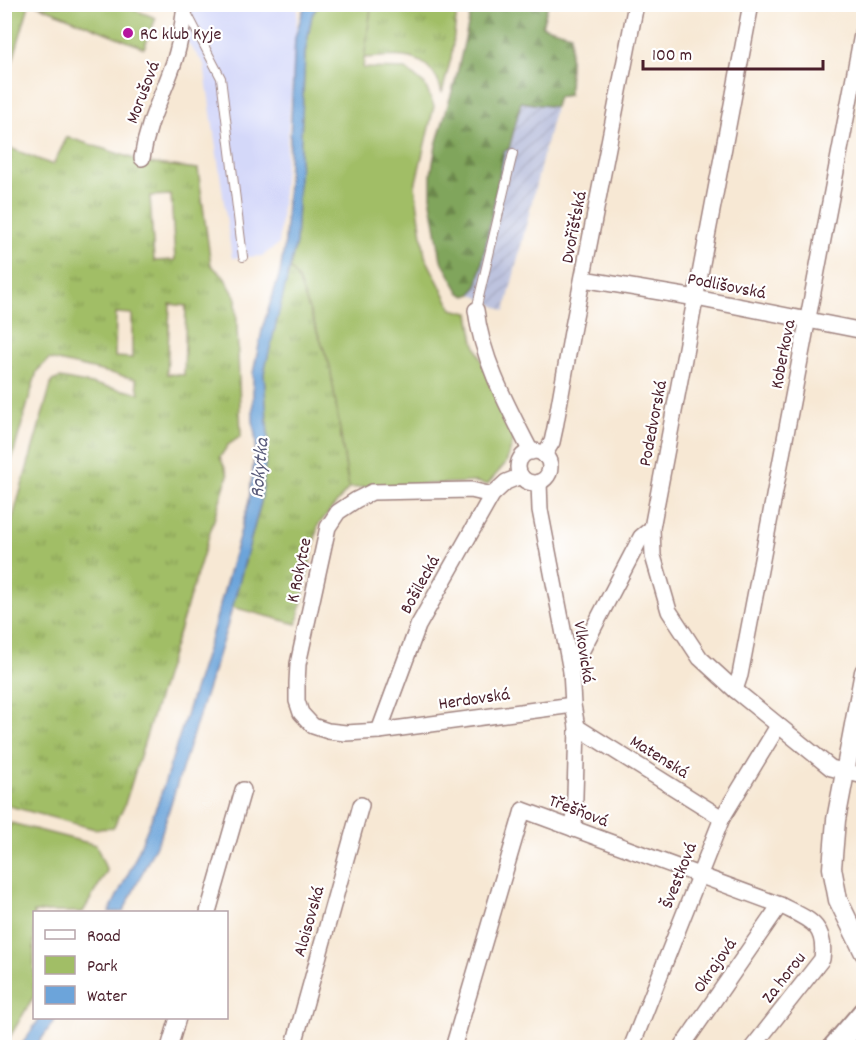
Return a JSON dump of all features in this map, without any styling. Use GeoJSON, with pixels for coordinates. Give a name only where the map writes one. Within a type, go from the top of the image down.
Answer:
{"type":"FeatureCollection","features":[{"type":"Feature","properties":{"kind":"main road"},"geometry":{"type":"LineString","coordinates":[[834,1047],[864,1012]]}},
{"type":"Feature","properties":{"kind":"street","name":"Dvořišťská"},"geometry":{"type":"LineString","coordinates":[[537,454],[552,442],[636,4]]}},
{"type":"Feature","properties":{"kind":"street","name":"Podedvorská"},"geometry":{"type":"LineString","coordinates":[[751,4],[652,528],[653,556],[669,611],[700,658],[735,690],[831,768],[864,776]]}},
{"type":"Feature","properties":{"kind":"street","name":"Morušová"},"geometry":{"type":"LineString","coordinates":[[143,160],[149,125],[174,63],[184,7]]}},
{"type":"Feature","properties":{"kind":"street","name":"Koberkova"},"geometry":{"type":"LineString","coordinates":[[735,690],[740,675],[864,24]]}},
{"type":"Feature","properties":{"kind":"street","name":"Podlišovská"},"geometry":{"type":"LineString","coordinates":[[583,279],[696,298],[864,331]]}},
{"type":"Feature","properties":{"kind":"street"},"geometry":{"type":"LineString","coordinates":[[476,310],[479,334],[492,369],[537,454],[550,465],[546,478],[539,482],[526,481],[521,476],[519,467],[521,459],[537,454]]}},
{"type":"Feature","properties":{"kind":"street","name":"Bošilecká"},"geometry":{"type":"LineString","coordinates":[[380,731],[418,626],[492,495],[506,482],[521,476]]}},
{"type":"Feature","properties":{"kind":"street","name":"Vlkovická"},"geometry":{"type":"LineString","coordinates":[[539,482],[540,510],[570,671],[577,727],[574,829]]}},
{"type":"Feature","properties":{"kind":"street","name":"K Rokytce"},"geometry":{"type":"LineString","coordinates":[[380,731],[346,733],[313,726],[301,713],[297,701],[298,664],[328,527],[338,512],[372,492],[471,490],[492,495]]}},
{"type":"Feature","properties":{"kind":"street"},"geometry":{"type":"LineString","coordinates":[[570,671],[641,537],[652,528]]}},
{"type":"Feature","properties":{"kind":"street"},"geometry":{"type":"LineString","coordinates":[[864,672],[836,820],[832,868],[838,900],[864,953]]}},
{"type":"Feature","properties":{"kind":"street","name":"Herdovská"},"geometry":{"type":"LineString","coordinates":[[380,731],[573,705]]}},
{"type":"Feature","properties":{"kind":"street","name":"Švestková"},"geometry":{"type":"LineString","coordinates":[[631,1047],[722,818],[778,726]]}},
{"type":"Feature","properties":{"kind":"street","name":"Matenská"},"geometry":{"type":"LineString","coordinates":[[577,727],[722,818]]}},
{"type":"Feature","properties":{"kind":"street"},"geometry":{"type":"LineString","coordinates":[[208,911],[243,790]]}},
{"type":"Feature","properties":{"kind":"street","name":"Aloisovská"},"geometry":{"type":"LineString","coordinates":[[293,1047],[361,805]]}},
{"type":"Feature","properties":{"kind":"street","name":"Třešňová"},"geometry":{"type":"LineString","coordinates":[[453,1047],[523,810],[780,905],[816,926]]}},
{"type":"Feature","properties":{"kind":"street","name":"Okrajová"},"geometry":{"type":"LineString","coordinates":[[681,1047],[780,905]]}},
{"type":"Feature","properties":{"kind":"street","name":"Za horou"},"geometry":{"type":"LineString","coordinates":[[752,1047],[822,958],[825,942],[816,926]]}},
{"type":"Feature","properties":{"kind":"street"},"geometry":{"type":"LineString","coordinates":[[169,1047],[177,1019]]}},
{"type":"Feature","properties":{"kind":"lane"},"geometry":{"type":"LineString","coordinates":[[184,7],[221,78],[243,257]]}},
{"type":"Feature","properties":{"kind":"lane"},"geometry":{"type":"LineString","coordinates":[[476,310],[513,153]]}},
{"type":"Feature","properties":{"kind":"shaded area"},"geometry":{"type":"Polygon","coordinates":[[[188,5],[298,5],[279,244],[262,256],[232,258],[204,64],[184,38],[188,5]]]}},
{"type":"Feature","properties":{"kind":"shaded area"},"geometry":{"type":"Polygon","coordinates":[[[521,102],[555,107],[505,311],[472,294],[478,283],[504,151],[510,148],[521,102]]]}},
{"type":"Feature","properties":{"kind":"green space"},"geometry":{"type":"Polygon","coordinates":[[[11,5],[29,5],[5,88],[5,21],[11,5]]]}},
{"type":"Feature","properties":{"kind":"green space","name":"RC klub Kyje"},"geometry":{"type":"Polygon","coordinates":[[[37,5],[121,5],[156,18],[144,48],[37,5]]]}},
{"type":"Feature","properties":{"kind":"green space"},"geometry":{"type":"Polygon","coordinates":[[[321,5],[371,7],[363,68],[406,69],[425,85],[434,106],[415,186],[425,256],[452,309],[469,313],[474,342],[514,439],[506,463],[487,485],[476,482],[349,488],[330,366],[298,279],[290,268],[296,243],[305,53],[312,15],[321,5]]]}},
{"type":"Feature","properties":{"kind":"green space"},"geometry":{"type":"Polygon","coordinates":[[[362,5],[458,5],[451,58],[442,93],[437,79],[422,63],[402,57],[364,58],[371,8],[362,5]]]}},
{"type":"Feature","properties":{"kind":"green space"},"geometry":{"type":"Polygon","coordinates":[[[470,5],[548,5],[542,26],[571,34],[569,95],[558,97],[555,107],[521,102],[509,149],[504,151],[478,283],[472,294],[466,296],[460,293],[441,260],[431,202],[431,174],[436,145],[456,78],[471,12],[470,5]]]}},
{"type":"Feature","properties":{"kind":"green space"},"geometry":{"type":"Polygon","coordinates":[[[67,137],[147,163],[198,169],[211,265],[224,277],[236,298],[241,436],[228,445],[220,457],[228,475],[124,807],[113,828],[95,829],[5,805],[5,545],[52,381],[60,378],[139,393],[136,379],[49,359],[37,371],[5,483],[5,146],[53,165],[67,137]],[[171,195],[150,196],[154,261],[175,260],[171,195]],[[170,304],[167,374],[184,375],[186,306],[170,304]],[[116,313],[115,357],[132,358],[132,314],[116,313]]]}},
{"type":"Feature","properties":{"kind":"green space"},"geometry":{"type":"Polygon","coordinates":[[[290,268],[298,279],[330,366],[349,488],[318,525],[297,624],[232,607],[261,502],[268,437],[264,373],[271,337],[290,268]]]}},
{"type":"Feature","properties":{"kind":"green space"},"geometry":{"type":"Polygon","coordinates":[[[11,823],[96,845],[107,871],[84,911],[33,911],[33,998],[5,1045],[4,841],[11,823]]]}},
{"type":"Feature","properties":{"kind":"water","name":"Rokytka"},"geometry":{"type":"Polygon","coordinates":[[[308,4],[321,5],[312,15],[305,53],[296,243],[264,373],[268,437],[261,502],[227,627],[161,835],[123,911],[110,911],[133,864],[159,800],[211,637],[249,501],[256,443],[253,420],[253,373],[263,326],[280,273],[285,242],[295,38],[303,10],[308,4]]]}},
{"type":"Feature","properties":{"kind":"water"},"geometry":{"type":"Polygon","coordinates":[[[39,1019],[55,1019],[36,1047],[20,1047],[39,1019]]]}},
{"type":"Feature","properties":{"kind":"place","name":"RC klub Kyje"},"geometry":{"type":"Point","coordinates":[128,33]}}]}
